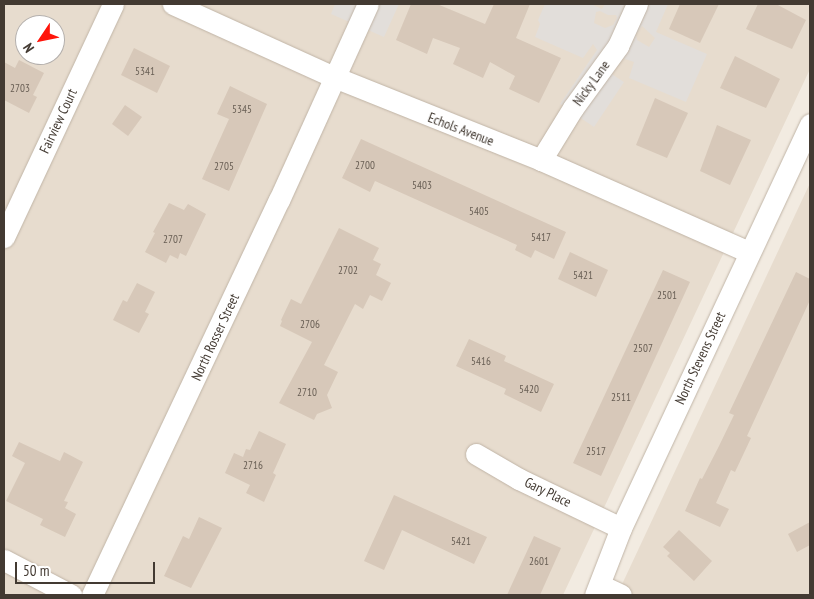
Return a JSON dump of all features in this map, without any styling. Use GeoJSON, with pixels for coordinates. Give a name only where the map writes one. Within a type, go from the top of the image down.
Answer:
{"type":"FeatureCollection","features":[{"type":"Feature","properties":{"kind":"street","name":"Fairview Court"},"geometry":{"type":"LineString","coordinates":[[4,237],[113,4]]}},
{"type":"Feature","properties":{"kind":"street","name":"Echols Avenue"},"geometry":{"type":"LineString","coordinates":[[173,4],[334,77],[541,160],[749,252]]}},
{"type":"Feature","properties":{"kind":"street","name":"North Rosser Street"},"geometry":{"type":"LineString","coordinates":[[92,595],[279,200],[368,4]]}},
{"type":"Feature","properties":{"kind":"street","name":"Nicky Lane"},"geometry":{"type":"LineString","coordinates":[[541,160],[573,108],[618,46],[637,4]]}},
{"type":"Feature","properties":{"kind":"street","name":"North Stevens Street"},"geometry":{"type":"LineString","coordinates":[[597,590],[621,528],[749,252],[804,152],[810,124]]}},
{"type":"Feature","properties":{"kind":"street","name":"Gary Place"},"geometry":{"type":"LineString","coordinates":[[476,454],[519,479],[621,528]]}},
{"type":"Feature","properties":{"kind":"street"},"geometry":{"type":"LineString","coordinates":[[4,560],[71,595]]}},
{"type":"Feature","properties":{"kind":"street"},"geometry":{"type":"LineString","coordinates":[[597,590],[621,595]]}},
{"type":"Feature","properties":{"kind":"shaded area"},"geometry":{"type":"Polygon","coordinates":[[[4,4],[810,4],[810,69],[563,595],[4,595],[4,4]]]}},
{"type":"Feature","properties":{"kind":"shaded area"},"geometry":{"type":"Polygon","coordinates":[[[335,4],[399,4],[384,37],[331,14],[335,4]]]}},
{"type":"Feature","properties":{"kind":"shaded area"},"geometry":{"type":"Polygon","coordinates":[[[545,4],[591,4],[602,9],[605,4],[668,4],[656,32],[707,54],[686,102],[629,78],[634,62],[622,58],[612,71],[613,75],[624,82],[594,127],[560,104],[597,50],[593,44],[583,58],[535,37],[540,24],[538,20],[545,4]],[[600,11],[596,12],[594,23],[605,28],[613,25],[617,18],[616,15],[608,15],[600,11]],[[642,26],[636,34],[637,40],[649,47],[655,38],[642,26]]]}},
{"type":"Feature","properties":{"kind":"shaded area"},"geometry":{"type":"Polygon","coordinates":[[[810,183],[810,595],[617,595],[810,183]]]}},
{"type":"Feature","properties":{"kind":"building"},"geometry":{"type":"Polygon","coordinates":[[[411,4],[437,4],[485,24],[494,4],[530,4],[516,38],[561,58],[539,103],[509,89],[515,76],[490,62],[483,78],[453,64],[460,48],[433,38],[427,54],[396,40],[411,4]]]}},
{"type":"Feature","properties":{"kind":"building"},"geometry":{"type":"Polygon","coordinates":[[[680,4],[719,4],[700,43],[669,29],[680,4]]]}},
{"type":"Feature","properties":{"kind":"building"},"geometry":{"type":"Polygon","coordinates":[[[758,4],[776,4],[806,20],[792,49],[746,29],[758,4]]]}},
{"type":"Feature","properties":{"kind":"building"},"geometry":{"type":"Polygon","coordinates":[[[134,48],[170,66],[157,93],[121,75],[134,48]]]}},
{"type":"Feature","properties":{"kind":"building"},"geometry":{"type":"Polygon","coordinates":[[[735,56],[780,79],[766,108],[720,88],[735,56]]]}},
{"type":"Feature","properties":{"kind":"building"},"geometry":{"type":"Polygon","coordinates":[[[4,62],[15,68],[16,65],[29,65],[44,73],[33,95],[37,97],[29,113],[4,100],[4,62]]]}},
{"type":"Feature","properties":{"kind":"building"},"geometry":{"type":"Polygon","coordinates":[[[230,86],[267,104],[229,191],[202,179],[229,119],[217,114],[230,86]]]}},
{"type":"Feature","properties":{"kind":"building"},"geometry":{"type":"Polygon","coordinates":[[[655,98],[688,113],[667,158],[636,145],[655,98]]]}},
{"type":"Feature","properties":{"kind":"building"},"geometry":{"type":"Polygon","coordinates":[[[125,105],[142,117],[128,136],[112,124],[125,105]]]}},
{"type":"Feature","properties":{"kind":"building"},"geometry":{"type":"Polygon","coordinates":[[[717,125],[751,140],[730,185],[700,171],[717,125]]]}},
{"type":"Feature","properties":{"kind":"building"},"geometry":{"type":"Polygon","coordinates":[[[361,139],[566,232],[554,259],[535,250],[531,258],[515,250],[517,245],[375,181],[370,192],[342,178],[361,139]]]}},
{"type":"Feature","properties":{"kind":"building"},"geometry":{"type":"Polygon","coordinates":[[[169,203],[184,210],[188,204],[206,214],[186,256],[180,253],[178,259],[170,255],[166,263],[145,252],[155,233],[153,232],[169,203]]]}},
{"type":"Feature","properties":{"kind":"building"},"geometry":{"type":"Polygon","coordinates":[[[339,228],[379,248],[373,260],[381,264],[376,275],[391,283],[382,301],[370,295],[363,309],[355,304],[324,365],[338,372],[327,395],[332,408],[317,414],[314,420],[279,403],[312,342],[280,326],[291,299],[301,304],[339,228]]]}},
{"type":"Feature","properties":{"kind":"building"},"geometry":{"type":"Polygon","coordinates":[[[570,252],[608,270],[596,297],[558,279],[570,252]]]}},
{"type":"Feature","properties":{"kind":"building"},"geometry":{"type":"Polygon","coordinates":[[[663,270],[690,282],[601,476],[573,463],[663,270]]]}},
{"type":"Feature","properties":{"kind":"building"},"geometry":{"type":"Polygon","coordinates":[[[796,272],[810,279],[810,300],[747,436],[751,438],[735,472],[731,470],[716,503],[729,509],[720,527],[685,511],[700,478],[702,479],[734,415],[729,413],[796,272]]]}},
{"type":"Feature","properties":{"kind":"building"},"geometry":{"type":"Polygon","coordinates":[[[137,283],[155,292],[145,312],[149,314],[139,333],[113,320],[123,300],[127,302],[137,283]]]}},
{"type":"Feature","properties":{"kind":"building"},"geometry":{"type":"Polygon","coordinates":[[[469,339],[506,356],[504,361],[554,384],[541,412],[504,394],[506,389],[456,366],[469,339]]]}},
{"type":"Feature","properties":{"kind":"building"},"geometry":{"type":"Polygon","coordinates":[[[259,431],[286,444],[273,473],[276,475],[264,502],[246,493],[250,485],[225,473],[234,453],[243,457],[246,449],[250,450],[259,431]]]}},
{"type":"Feature","properties":{"kind":"building"},"geometry":{"type":"Polygon","coordinates":[[[19,442],[60,461],[64,452],[83,462],[64,501],[68,502],[65,508],[76,514],[65,537],[40,525],[43,519],[6,501],[25,463],[12,456],[19,442]]]}},
{"type":"Feature","properties":{"kind":"building"},"geometry":{"type":"Polygon","coordinates":[[[394,495],[487,537],[474,564],[402,530],[384,570],[364,561],[394,495]]]}},
{"type":"Feature","properties":{"kind":"building"},"geometry":{"type":"Polygon","coordinates":[[[199,517],[222,528],[191,588],[164,576],[183,536],[189,539],[199,517]]]}},
{"type":"Feature","properties":{"kind":"building"},"geometry":{"type":"Polygon","coordinates":[[[810,522],[810,545],[797,552],[788,534],[810,522]]]}},
{"type":"Feature","properties":{"kind":"building"},"geometry":{"type":"Polygon","coordinates":[[[679,530],[712,561],[694,581],[667,556],[670,553],[663,547],[679,530]]]}},
{"type":"Feature","properties":{"kind":"building"},"geometry":{"type":"Polygon","coordinates":[[[534,536],[561,548],[540,595],[507,595],[534,536]]]}}]}
